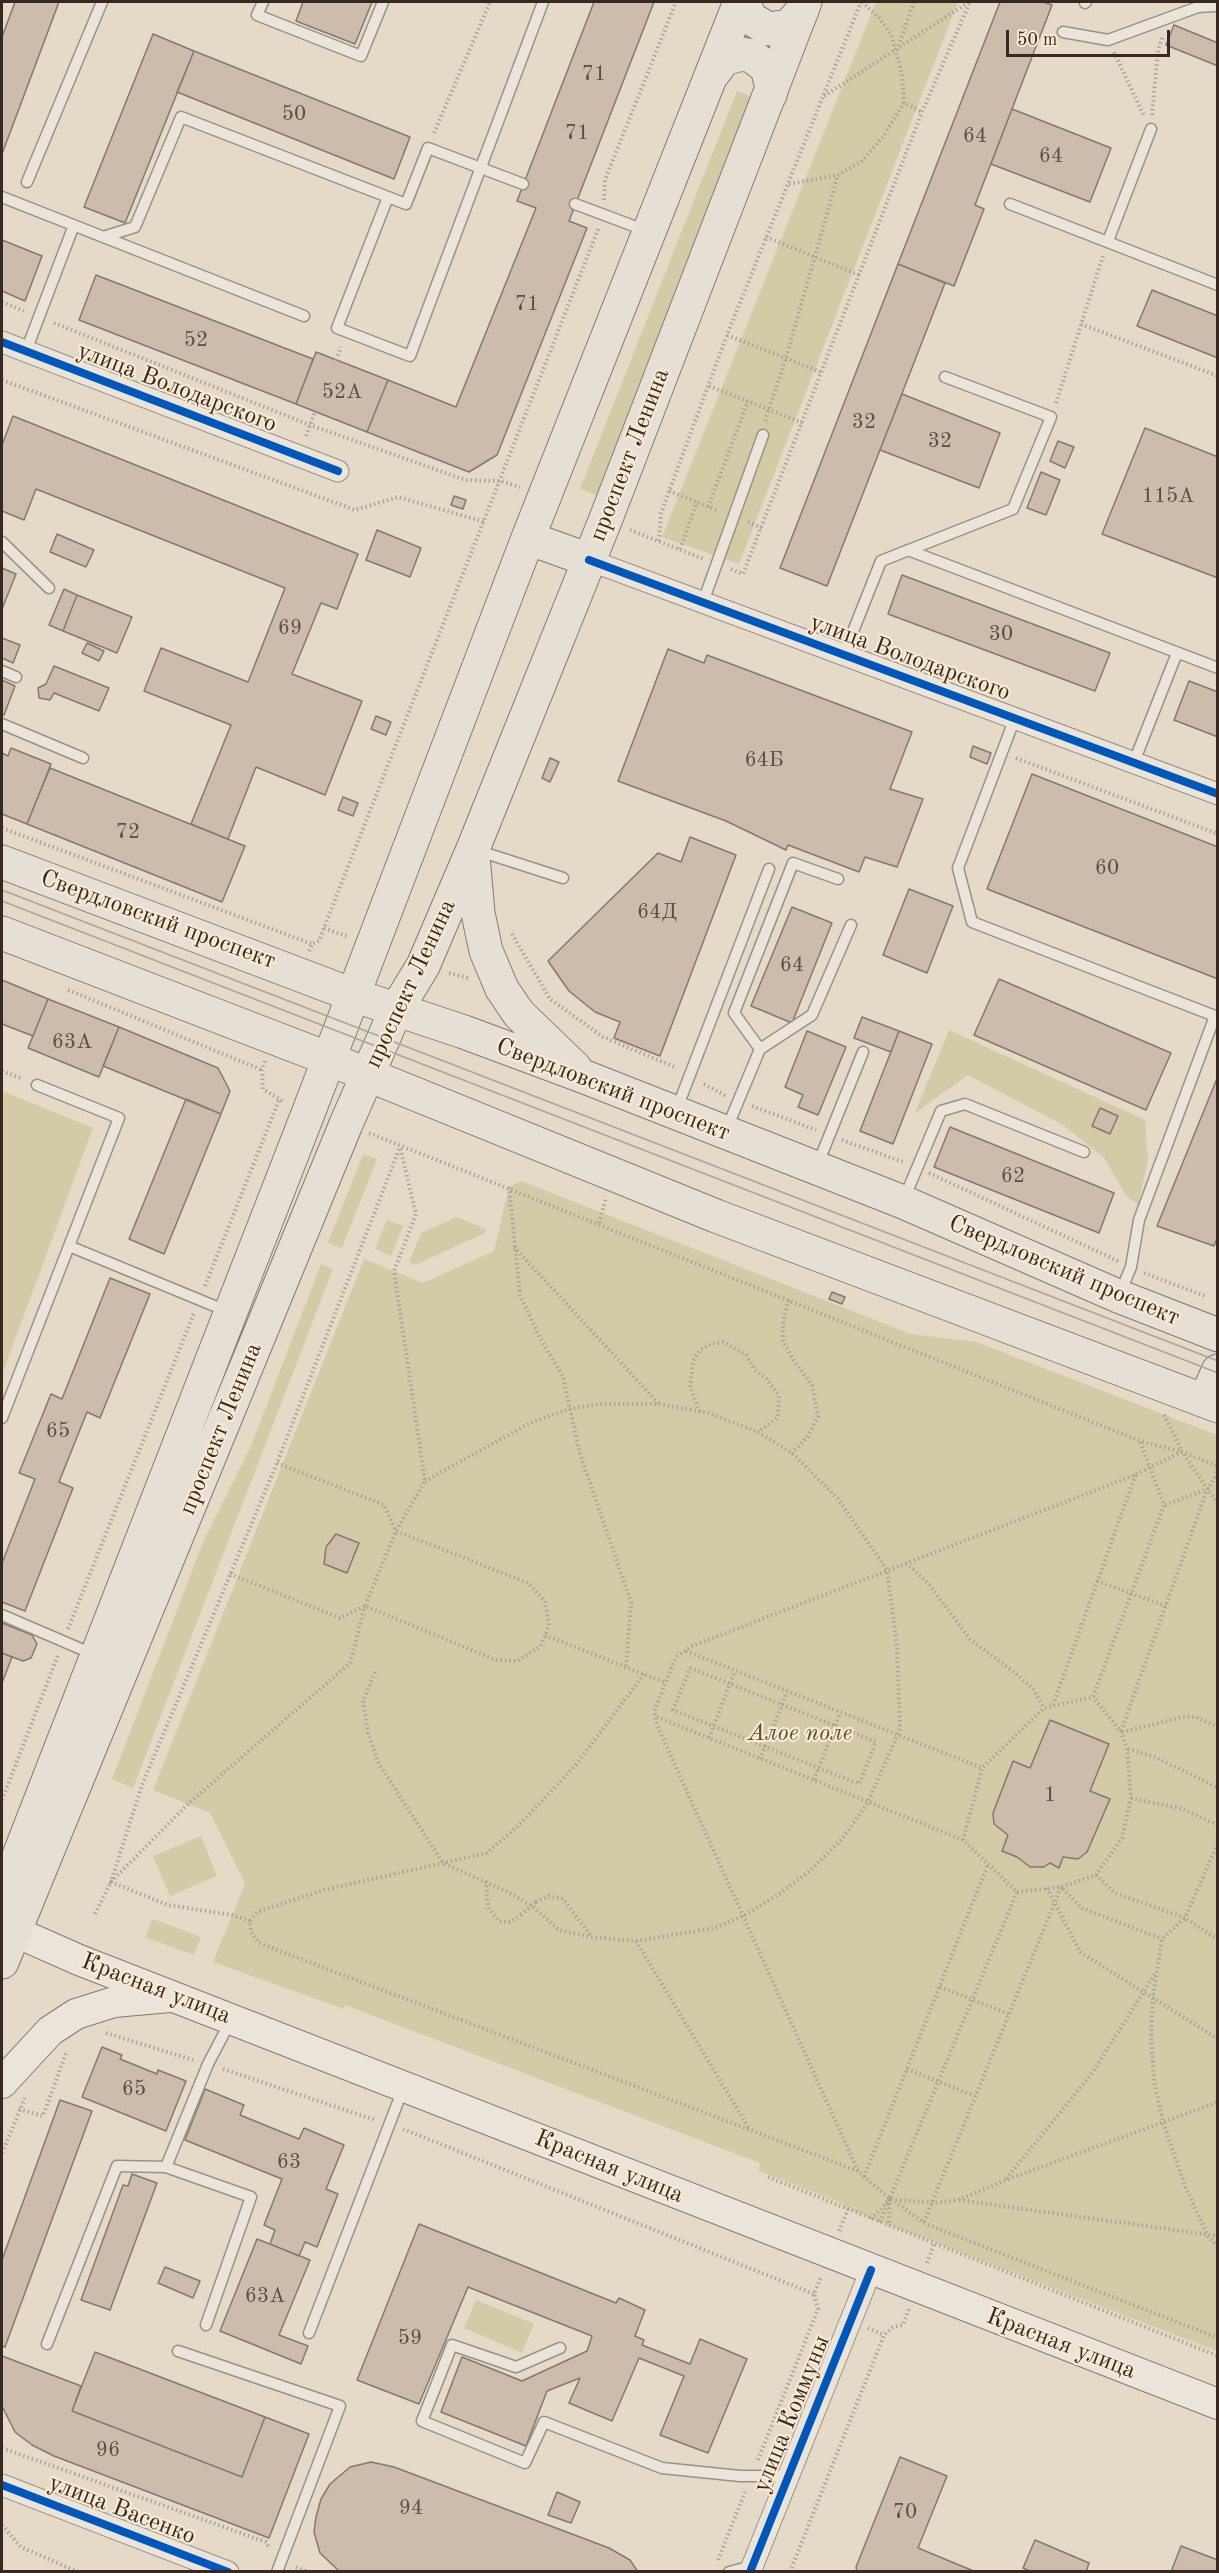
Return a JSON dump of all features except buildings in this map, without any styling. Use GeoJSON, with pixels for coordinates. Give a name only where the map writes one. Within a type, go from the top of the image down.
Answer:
{"type":"FeatureCollection","features":[{"type":"Feature","properties":{"kind":"main road"},"geometry":{"type":"LineString","coordinates":[[742,2],[750,18],[768,29],[789,26],[804,6]]}},
{"type":"Feature","properties":{"kind":"main road","name":"проспект Ленина"},"geometry":{"type":"LineString","coordinates":[[2,1899],[95,1655],[214,1306],[309,1111],[528,538],[742,2]]}},
{"type":"Feature","properties":{"kind":"main road","name":"проспект Ленина"},"geometry":{"type":"LineString","coordinates":[[2,1962],[8,1928],[367,1076],[396,1010],[423,966],[473,849],[589,560],[804,6]]}},
{"type":"Feature","properties":{"kind":"main road"},"geometry":{"type":"LineString","coordinates":[[711,75],[724,59],[732,55],[752,56],[767,68],[772,87],[770,95]]}},
{"type":"Feature","properties":{"kind":"main road","name":"улица Володарского"},"geometry":{"type":"LineString","coordinates":[[528,538],[589,560]]}},
{"type":"Feature","properties":{"kind":"main road"},"geometry":{"type":"LineString","coordinates":[[473,849],[478,913],[486,951],[502,988],[519,1014],[585,1077]]}},
{"type":"Feature","properties":{"kind":"main road","name":"Свердловский проспект"},"geometry":{"type":"LineString","coordinates":[[2,862],[352,995],[464,1032],[585,1077],[903,1202],[1118,1296],[1218,1335]]}},
{"type":"Feature","properties":{"kind":"main road"},"geometry":{"type":"LineString","coordinates":[[2,933],[328,1059],[716,1216],[1211,1403],[1218,1371]]}},
{"type":"Feature","properties":{"kind":"main road","name":"Красная улица"},"geometry":{"type":"LineString","coordinates":[[8,1928],[79,1960],[1218,2404]]}},
{"type":"Feature","properties":{"kind":"main road"},"geometry":{"type":"LineString","coordinates":[[15,2087],[50,2031],[76,2014],[114,2002],[176,1996]]}},
{"type":"Feature","properties":{"kind":"street","name":"улица Володарского"},"geometry":{"type":"LineString","coordinates":[[2,342],[338,471]]}},
{"type":"Feature","properties":{"kind":"street","name":"улица Володарского"},"geometry":{"type":"LineString","coordinates":[[589,560],[1218,794]]}},
{"type":"Feature","properties":{"kind":"street","name":"улица Коммуны"},"geometry":{"type":"LineString","coordinates":[[751,2569],[871,2270]]}},
{"type":"Feature","properties":{"kind":"street","name":"улица Васенко"},"geometry":{"type":"LineString","coordinates":[[2,2485],[228,2571]]}},
{"type":"Feature","properties":{"kind":"lane"},"geometry":{"type":"LineString","coordinates":[[27,182],[102,2]]}},
{"type":"Feature","properties":{"kind":"lane"},"geometry":{"type":"LineString","coordinates":[[262,2],[257,15],[361,56],[382,2]]}},
{"type":"Feature","properties":{"kind":"lane"},"geometry":{"type":"LineString","coordinates":[[388,197],[336,328],[410,356],[543,2]]}},
{"type":"Feature","properties":{"kind":"lane"},"geometry":{"type":"LineString","coordinates":[[1063,32],[1108,40],[1199,4],[1215,6],[1218,3]]}},
{"type":"Feature","properties":{"kind":"lane"},"geometry":{"type":"LineString","coordinates":[[104,237],[135,227],[181,117],[406,204],[428,148],[524,184]]}},
{"type":"Feature","properties":{"kind":"lane"},"geometry":{"type":"LineString","coordinates":[[1108,241],[1150,129]]}},
{"type":"Feature","properties":{"kind":"lane"},"geometry":{"type":"LineString","coordinates":[[2,197],[304,316]]}},
{"type":"Feature","properties":{"kind":"lane"},"geometry":{"type":"LineString","coordinates":[[575,204],[650,232]]}},
{"type":"Feature","properties":{"kind":"lane"},"geometry":{"type":"LineString","coordinates":[[1011,204],[1218,285]]}},
{"type":"Feature","properties":{"kind":"lane"},"geometry":{"type":"LineString","coordinates":[[26,351],[74,225]]}},
{"type":"Feature","properties":{"kind":"lane"},"geometry":{"type":"LineString","coordinates":[[844,654],[881,561],[1013,509],[1051,417],[945,377]]}},
{"type":"Feature","properties":{"kind":"lane"},"geometry":{"type":"LineString","coordinates":[[703,602],[763,435]]}},
{"type":"Feature","properties":{"kind":"lane"},"geometry":{"type":"LineString","coordinates":[[2,542],[49,588]]}},
{"type":"Feature","properties":{"kind":"lane"},"geometry":{"type":"LineString","coordinates":[[908,550],[1218,668]]}},
{"type":"Feature","properties":{"kind":"lane"},"geometry":{"type":"LineString","coordinates":[[1134,762],[1177,652]]}},
{"type":"Feature","properties":{"kind":"lane"},"geometry":{"type":"LineString","coordinates":[[2,671],[16,677]]}},
{"type":"Feature","properties":{"kind":"lane"},"geometry":{"type":"LineString","coordinates":[[1016,718],[958,868],[972,922],[1215,1016],[1139,1220],[1131,1267],[1118,1296]]}},
{"type":"Feature","properties":{"kind":"lane"},"geometry":{"type":"LineString","coordinates":[[2,724],[83,758]]}},
{"type":"Feature","properties":{"kind":"lane"},"geometry":{"type":"LineString","coordinates":[[473,849],[563,878]]}},
{"type":"Feature","properties":{"kind":"lane"},"geometry":{"type":"LineString","coordinates":[[760,1049],[734,1013],[793,862],[838,879]]}},
{"type":"Feature","properties":{"kind":"lane"},"geometry":{"type":"LineString","coordinates":[[675,1114],[769,869]]}},
{"type":"Feature","properties":{"kind":"lane"},"geometry":{"type":"LineString","coordinates":[[724,1133],[760,1049],[812,1015],[851,925]]}},
{"type":"Feature","properties":{"kind":"lane"},"geometry":{"type":"LineString","coordinates":[[816,1169],[863,1052]]}},
{"type":"Feature","properties":{"kind":"lane"},"geometry":{"type":"LineString","coordinates":[[2,1418],[119,1118],[37,1085]]}},
{"type":"Feature","properties":{"kind":"lane"},"geometry":{"type":"LineString","coordinates":[[903,1202],[941,1111],[965,1104],[1084,1152]]}},
{"type":"Feature","properties":{"kind":"lane"},"geometry":{"type":"LineString","coordinates":[[69,1245],[214,1306]]}},
{"type":"Feature","properties":{"kind":"lane"},"geometry":{"type":"LineString","coordinates":[[2,1615],[95,1655]]}},
{"type":"Feature","properties":{"kind":"lane"},"geometry":{"type":"LineString","coordinates":[[166,2167],[208,2064],[232,2018]]}},
{"type":"Feature","properties":{"kind":"lane"},"geometry":{"type":"LineString","coordinates":[[309,2333],[404,2086]]}},
{"type":"Feature","properties":{"kind":"lane"},"geometry":{"type":"LineString","coordinates":[[48,2344],[117,2166],[166,2167],[251,2197],[206,2325]]}},
{"type":"Feature","properties":{"kind":"lane"},"geometry":{"type":"LineString","coordinates":[[560,2348],[516,2367],[452,2344],[422,2421],[525,2463],[544,2422],[662,2468],[752,2476],[789,2476]]}},
{"type":"Feature","properties":{"kind":"lane"},"geometry":{"type":"LineString","coordinates":[[178,2351],[340,2406],[279,2566]]}},
{"type":"Feature","properties":{"kind":"lane"},"geometry":{"type":"LineString","coordinates":[[729,2571],[751,2569]]}},
{"type":"Feature","properties":{"kind":"path"},"geometry":{"type":"LineString","coordinates":[[428,148],[490,2]]}},
{"type":"Feature","properties":{"kind":"path"},"geometry":{"type":"LineString","coordinates":[[2,828],[312,944],[319,941],[604,214],[604,180],[676,2]]}},
{"type":"Feature","properties":{"kind":"path"},"geometry":{"type":"LineString","coordinates":[[660,541],[661,513],[727,335],[766,237],[862,2],[879,18],[897,50],[904,104],[883,137],[861,162],[838,175],[788,184]]}},
{"type":"Feature","properties":{"kind":"path"},"geometry":{"type":"LineString","coordinates":[[897,50],[914,2]]}},
{"type":"Feature","properties":{"kind":"path"},"geometry":{"type":"LineString","coordinates":[[823,97],[969,2]]}},
{"type":"Feature","properties":{"kind":"path"},"geometry":{"type":"LineString","coordinates":[[743,574],[823,373],[922,112],[969,2]]}},
{"type":"Feature","properties":{"kind":"path"},"geometry":{"type":"LineString","coordinates":[[1150,129],[1158,50],[1165,31]]}},
{"type":"Feature","properties":{"kind":"path"},"geometry":{"type":"LineString","coordinates":[[1108,40],[1150,129]]}},
{"type":"Feature","properties":{"kind":"path"},"geometry":{"type":"LineString","coordinates":[[904,104],[922,112]]}},
{"type":"Feature","properties":{"kind":"path"},"geometry":{"type":"LineString","coordinates":[[763,435],[768,409],[786,358],[838,175]]}},
{"type":"Feature","properties":{"kind":"path"},"geometry":{"type":"LineString","coordinates":[[766,237],[859,275]]}},
{"type":"Feature","properties":{"kind":"path"},"geometry":{"type":"LineString","coordinates":[[1051,417],[1108,241]]}},
{"type":"Feature","properties":{"kind":"path"},"geometry":{"type":"LineString","coordinates":[[2,302],[332,433],[466,480],[501,481]]}},
{"type":"Feature","properties":{"kind":"path"},"geometry":{"type":"LineString","coordinates":[[1081,324],[1218,376]]}},
{"type":"Feature","properties":{"kind":"path"},"geometry":{"type":"LineString","coordinates":[[727,335],[823,373]]}},
{"type":"Feature","properties":{"kind":"path"},"geometry":{"type":"LineString","coordinates":[[2,380],[355,510],[398,497],[485,522]]}},
{"type":"Feature","properties":{"kind":"path"},"geometry":{"type":"LineString","coordinates":[[709,386],[802,423]]}},
{"type":"Feature","properties":{"kind":"path"},"geometry":{"type":"LineString","coordinates":[[708,507],[748,401]]}},
{"type":"Feature","properties":{"kind":"path"},"geometry":{"type":"LineString","coordinates":[[669,491],[762,528]]}},
{"type":"Feature","properties":{"kind":"path"},"geometry":{"type":"LineString","coordinates":[[680,549],[697,502]]}},
{"type":"Feature","properties":{"kind":"path"},"geometry":{"type":"LineString","coordinates":[[1002,752],[1218,834]]}},
{"type":"Feature","properties":{"kind":"path"},"geometry":{"type":"LineString","coordinates":[[67,990],[262,1070],[263,1089],[279,1100],[309,1111]]}},
{"type":"Feature","properties":{"kind":"path"},"geometry":{"type":"LineString","coordinates":[[2,1071],[37,1085]]}},
{"type":"Feature","properties":{"kind":"path"},"geometry":{"type":"LineString","coordinates":[[2,1800],[63,1642],[214,1306],[279,1100]]}},
{"type":"Feature","properties":{"kind":"path"},"geometry":{"type":"LineString","coordinates":[[368,1133],[509,1187],[1140,1441],[1182,1452],[1218,1466]]}},
{"type":"Feature","properties":{"kind":"path"},"geometry":{"type":"LineString","coordinates":[[95,1914],[111,1882],[142,1785],[276,1462],[400,1146]]}},
{"type":"Feature","properties":{"kind":"path"},"geometry":{"type":"LineString","coordinates":[[400,1146],[416,1214],[394,1271],[425,1481]]}},
{"type":"Feature","properties":{"kind":"path"},"geometry":{"type":"LineString","coordinates":[[509,1187],[513,1246],[520,1295],[540,1338],[563,1377],[569,1409],[592,1495],[632,1602],[626,1667]]}},
{"type":"Feature","properties":{"kind":"path"},"geometry":{"type":"LineString","coordinates":[[513,1246],[659,1404]]}},
{"type":"Feature","properties":{"kind":"path"},"geometry":{"type":"LineString","coordinates":[[789,1300],[783,1321],[783,1341],[794,1361],[812,1385],[818,1416],[808,1436],[792,1453]]}},
{"type":"Feature","properties":{"kind":"path"},"geometry":{"type":"LineString","coordinates":[[700,1412],[690,1387],[693,1361],[700,1350],[711,1344],[723,1342],[746,1355],[755,1370],[766,1378],[779,1396],[778,1417],[758,1432]]}},
{"type":"Feature","properties":{"kind":"path"},"geometry":{"type":"LineString","coordinates":[[111,1882],[188,1804],[350,1663],[365,1606],[396,1531],[425,1481],[532,1422],[569,1409],[615,1403],[659,1404],[700,1412],[758,1432],[792,1453],[837,1499],[886,1570],[897,1646],[900,1718],[897,1736],[868,1802],[843,1838],[810,1870],[745,1916],[715,1928],[636,1941],[591,1937],[558,1930],[532,1906],[486,1881],[443,1863],[379,1764],[368,1733],[363,1701],[375,1672]]}},
{"type":"Feature","properties":{"kind":"path"},"geometry":{"type":"LineString","coordinates":[[1161,1409],[1182,1452],[1218,1504]]}},
{"type":"Feature","properties":{"kind":"path"},"geometry":{"type":"LineString","coordinates":[[1093,1696],[1164,1505],[1140,1441]]}},
{"type":"Feature","properties":{"kind":"path"},"geometry":{"type":"LineString","coordinates":[[1182,1452],[1136,1474],[692,1646],[676,1657],[654,1711],[858,2171],[890,2199],[924,2222],[1218,2338]]}},
{"type":"Feature","properties":{"kind":"path"},"geometry":{"type":"LineString","coordinates":[[230,1574],[340,1618],[365,1606],[496,1660],[517,1661],[541,1647],[549,1625],[545,1601],[528,1583],[396,1531],[384,1505],[276,1462]]}},
{"type":"Feature","properties":{"kind":"path"},"geometry":{"type":"LineString","coordinates":[[1121,1732],[1208,1489],[1218,1472]]}},
{"type":"Feature","properties":{"kind":"path"},"geometry":{"type":"LineString","coordinates":[[1052,1706],[1136,1474]]}},
{"type":"Feature","properties":{"kind":"path"},"geometry":{"type":"LineString","coordinates":[[1164,1505],[1208,1489]]}},
{"type":"Feature","properties":{"kind":"path"},"geometry":{"type":"LineString","coordinates":[[906,1563],[928,1583],[970,1639],[1015,1672],[1033,1689],[1044,1708]]}},
{"type":"Feature","properties":{"kind":"path"},"geometry":{"type":"LineString","coordinates":[[1097,1581],[1166,1606]]}},
{"type":"Feature","properties":{"kind":"path"},"geometry":{"type":"LineString","coordinates":[[545,1635],[666,1683]]}},
{"type":"Feature","properties":{"kind":"path"},"geometry":{"type":"LineString","coordinates":[[685,1651],[982,1768]]}},
{"type":"Feature","properties":{"kind":"path"},"geometry":{"type":"LineString","coordinates":[[690,1668],[730,1684],[876,1742],[859,1784],[673,1710],[690,1668]]}},
{"type":"Feature","properties":{"kind":"path"},"geometry":{"type":"LineString","coordinates":[[709,1738],[735,1671]]}},
{"type":"Feature","properties":{"kind":"path"},"geometry":{"type":"LineString","coordinates":[[644,1674],[575,1766],[519,1825],[487,1853],[324,1890],[257,1912],[250,1921],[251,1932],[259,1942],[858,2171]]}},
{"type":"Feature","properties":{"kind":"path"},"geometry":{"type":"LineString","coordinates":[[760,1759],[787,1692]]}},
{"type":"Feature","properties":{"kind":"path"},"geometry":{"type":"LineString","coordinates":[[963,1840],[982,1768],[1044,1708],[1093,1696]]}},
{"type":"Feature","properties":{"kind":"path"},"geometry":{"type":"LineString","coordinates":[[1017,1892],[1060,1887],[1096,1875],[1122,1838],[1131,1798],[1127,1749],[1121,1732],[1093,1696]]}},
{"type":"Feature","properties":{"kind":"path"},"geometry":{"type":"LineString","coordinates":[[814,1780],[840,1713]]}},
{"type":"Feature","properties":{"kind":"path"},"geometry":{"type":"LineString","coordinates":[[656,1717],[963,1840],[1017,1892]]}},
{"type":"Feature","properties":{"kind":"path"},"geometry":{"type":"LineString","coordinates":[[1121,1732],[1183,1717],[1196,1717],[1218,1727]]}},
{"type":"Feature","properties":{"kind":"path"},"geometry":{"type":"LineString","coordinates":[[1127,1749],[1155,1757],[1218,1788]]}},
{"type":"Feature","properties":{"kind":"path"},"geometry":{"type":"LineString","coordinates":[[1131,1798],[1183,1809],[1218,1826]]}},
{"type":"Feature","properties":{"kind":"path"},"geometry":{"type":"LineString","coordinates":[[1218,1843],[1185,1918],[1162,1939],[1151,2034],[1154,2081],[1163,2122],[1185,2186],[1208,2236],[1218,2247]]}},
{"type":"Feature","properties":{"kind":"path"},"geometry":{"type":"LineString","coordinates":[[864,2177],[988,1864]]}},
{"type":"Feature","properties":{"kind":"path"},"geometry":{"type":"LineString","coordinates":[[1096,1875],[1115,1893],[1185,1918],[1218,1940]]}},
{"type":"Feature","properties":{"kind":"path"},"geometry":{"type":"LineString","coordinates":[[486,1881],[488,1907],[498,1921],[510,1922],[536,1902],[549,1896],[563,1899],[591,1937]]}},
{"type":"Feature","properties":{"kind":"path"},"geometry":{"type":"LineString","coordinates":[[111,1882],[168,1905],[232,1915],[250,1921]]}},
{"type":"Feature","properties":{"kind":"path"},"geometry":{"type":"LineString","coordinates":[[924,2222],[1060,1887]]}},
{"type":"Feature","properties":{"kind":"path"},"geometry":{"type":"LineString","coordinates":[[1060,1887],[1083,1908],[1162,1939]]}},
{"type":"Feature","properties":{"kind":"path"},"geometry":{"type":"LineString","coordinates":[[1047,1888],[1080,1952],[1154,1996],[1218,2039]]}},
{"type":"Feature","properties":{"kind":"path"},"geometry":{"type":"LineString","coordinates":[[880,2222],[1017,1892]]}},
{"type":"Feature","properties":{"kind":"path"},"geometry":{"type":"LineString","coordinates":[[636,1941],[751,2132]]}},
{"type":"Feature","properties":{"kind":"path"},"geometry":{"type":"LineString","coordinates":[[1006,2180],[1093,2072],[1157,1970]]}},
{"type":"Feature","properties":{"kind":"path"},"geometry":{"type":"LineString","coordinates":[[940,1987],[1009,2014]]}},
{"type":"Feature","properties":{"kind":"path"},"geometry":{"type":"LineString","coordinates":[[96,2035],[108,2033],[389,2125],[814,2294]]}},
{"type":"Feature","properties":{"kind":"path"},"geometry":{"type":"LineString","coordinates":[[19,2109],[43,2116],[68,2049]]}},
{"type":"Feature","properties":{"kind":"path"},"geometry":{"type":"LineString","coordinates":[[907,2069],[975,2096]]}},
{"type":"Feature","properties":{"kind":"path"},"geometry":{"type":"LineString","coordinates":[[2,2153],[19,2109],[15,2087]]}},
{"type":"Feature","properties":{"kind":"path"},"geometry":{"type":"LineString","coordinates":[[958,2200],[1218,2102]]}},
{"type":"Feature","properties":{"kind":"path"},"geometry":{"type":"LineString","coordinates":[[768,2177],[1218,2356]]}},
{"type":"Feature","properties":{"kind":"path"},"geometry":{"type":"LineString","coordinates":[[890,2199],[932,2202],[958,2200],[1218,2236]]}},
{"type":"Feature","properties":{"kind":"path"},"geometry":{"type":"LineString","coordinates":[[871,2219],[890,2199]]}},
{"type":"Feature","properties":{"kind":"path"},"geometry":{"type":"LineString","coordinates":[[889,2226],[890,2199]]}},
{"type":"Feature","properties":{"kind":"path"},"geometry":{"type":"LineString","coordinates":[[718,2561],[818,2308],[814,2294],[848,2209]]}},
{"type":"Feature","properties":{"kind":"path"},"geometry":{"type":"LineString","coordinates":[[790,2571],[884,2335],[893,2327],[903,2325],[934,2244]]}},
{"type":"Feature","properties":{"kind":"path"},"geometry":{"type":"LineString","coordinates":[[2,2448],[266,2542],[279,2566],[308,2571]]}},
{"type":"Feature","properties":{"kind":"path"},"geometry":{"type":"LineString","coordinates":[[2,2525],[21,2547],[69,2570],[78,2571]]}},
{"type":"Feature","properties":{"kind":"green space"},"geometry":{"type":"Polygon","coordinates":[[[876,2],[958,2],[739,564],[662,537],[876,2]]]}},
{"type":"Feature","properties":{"kind":"green space"},"geometry":{"type":"Polygon","coordinates":[[[737,91],[754,97],[598,496],[580,489],[737,91]]]}},
{"type":"Feature","properties":{"kind":"green space"},"geometry":{"type":"Polygon","coordinates":[[[949,1030],[1145,1120],[1148,1160],[1138,1205],[1126,1195],[1104,1158],[1063,1125],[968,1075],[915,1113],[949,1030]]]}},
{"type":"Feature","properties":{"kind":"green space"},"geometry":{"type":"Polygon","coordinates":[[[2,1091],[93,1128],[2,1375],[2,1091]]]}},
{"type":"Feature","properties":{"kind":"green space"},"geometry":{"type":"Polygon","coordinates":[[[363,1154],[377,1159],[342,1248],[328,1243],[363,1154]]]}},
{"type":"Feature","properties":{"kind":"green space","name":"Алое поле"},"geometry":{"type":"Polygon","coordinates":[[[521,1181],[911,1334],[976,1342],[1217,1435],[1217,2351],[843,2207],[844,2204],[759,2171],[760,2163],[345,2005],[344,2009],[213,1962],[245,1884],[210,1813],[153,1790],[364,1259],[423,1283],[494,1251],[509,1187],[521,1181]]]}},
{"type":"Feature","properties":{"kind":"green space"},"geometry":{"type":"Polygon","coordinates":[[[457,1217],[486,1229],[485,1233],[415,1265],[409,1262],[421,1233],[457,1217]]]}},
{"type":"Feature","properties":{"kind":"green space"},"geometry":{"type":"Polygon","coordinates":[[[387,1220],[403,1226],[391,1256],[375,1249],[387,1220]]]}},
{"type":"Feature","properties":{"kind":"green space"},"geometry":{"type":"Polygon","coordinates":[[[321,1264],[333,1269],[133,1788],[112,1779],[204,1540],[251,1446],[321,1264]]]}},
{"type":"Feature","properties":{"kind":"green space"},"geometry":{"type":"Polygon","coordinates":[[[201,1836],[217,1876],[170,1896],[153,1856],[201,1836]]]}},
{"type":"Feature","properties":{"kind":"green space"},"geometry":{"type":"Polygon","coordinates":[[[153,1919],[201,1937],[194,1955],[145,1937],[153,1919]]]}},
{"type":"Feature","properties":{"kind":"green space"},"geometry":{"type":"Polygon","coordinates":[[[476,2300],[534,2324],[522,2353],[464,2328],[476,2300]]]}},
{"type":"Feature","properties":{"kind":"tram line"},"geometry":{"type":"LineString","coordinates":[[2,890],[1218,1361]]}},
{"type":"Feature","properties":{"kind":"tram line"},"geometry":{"type":"LineString","coordinates":[[2,901],[1218,1373]]}},
{"type":"Feature","properties":{"kind":"cycle path"},"geometry":{"type":"LineString","coordinates":[[2,342],[338,471]]}},
{"type":"Feature","properties":{"kind":"cycle path"},"geometry":{"type":"LineString","coordinates":[[589,560],[1218,794]]}},
{"type":"Feature","properties":{"kind":"cycle path"},"geometry":{"type":"LineString","coordinates":[[750,2572],[871,2270]]}},
{"type":"Feature","properties":{"kind":"cycle path"},"geometry":{"type":"LineString","coordinates":[[2,2485],[228,2572]]}}]}
